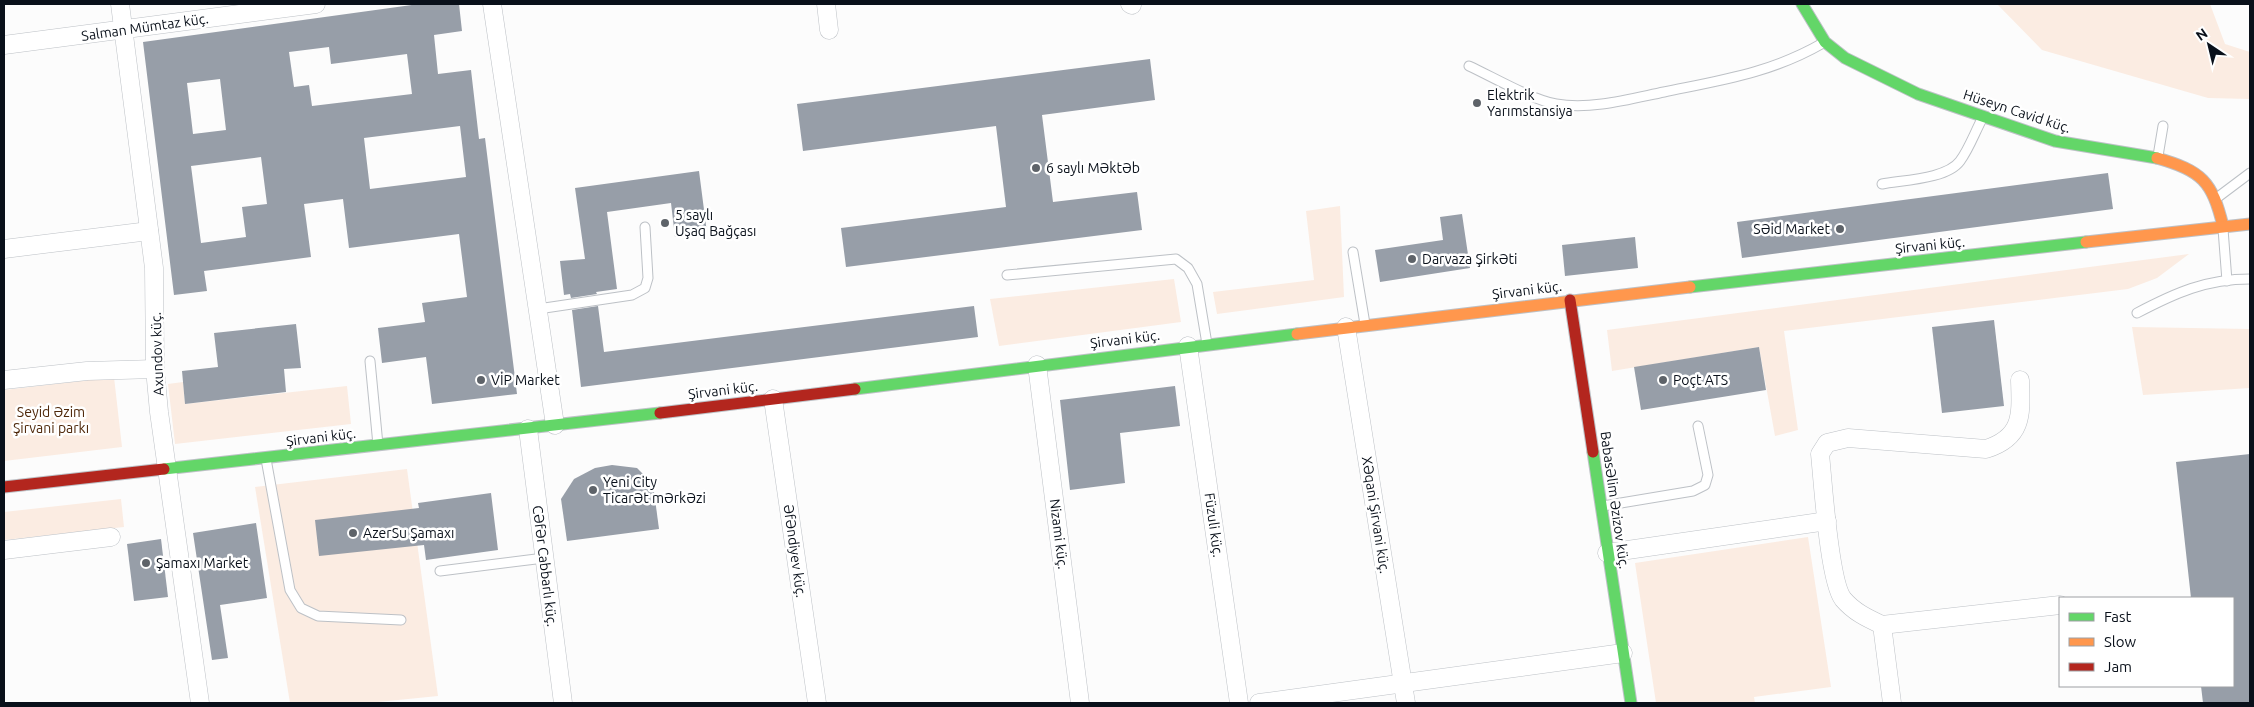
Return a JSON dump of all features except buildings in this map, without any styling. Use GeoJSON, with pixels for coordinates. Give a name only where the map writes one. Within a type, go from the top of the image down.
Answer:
{"type":"FeatureCollection","features":[{"type":"Feature","properties":{"kind":"main road","name":"Hüseyn Cavid küç."},"geometry":{"type":"LineString","coordinates":[[1802,4],[1825,42],[1844,58],[1918,94],[2056,141],[2158,158],[2186,168],[2207,183],[2216,198],[2223,226]]}},
{"type":"Feature","properties":{"kind":"main road","name":"Şirvani küç."},"geometry":{"type":"LineString","coordinates":[[4,487],[528,429],[1570,300],[2250,224]]}},
{"type":"Feature","properties":{"kind":"main road","name":"Babasəlim Əzizov küç."},"geometry":{"type":"LineString","coordinates":[[1570,300],[1631,703]]}},
{"type":"Feature","properties":{"kind":"street","name":"Axundov küç."},"geometry":{"type":"LineString","coordinates":[[120,4],[156,293],[155,369],[167,470],[200,703]]}},
{"type":"Feature","properties":{"kind":"street","name":"Salman Mümtaz küç."},"geometry":{"type":"LineString","coordinates":[[4,45],[316,4]]}},
{"type":"Feature","properties":{"kind":"street"},"geometry":{"type":"LineString","coordinates":[[492,4],[555,425]]}},
{"type":"Feature","properties":{"kind":"street"},"geometry":{"type":"LineString","coordinates":[[826,4],[829,30]]}},
{"type":"Feature","properties":{"kind":"street"},"geometry":{"type":"LineString","coordinates":[[4,249],[149,231]]}},
{"type":"Feature","properties":{"kind":"street","name":"Xəqani Şirvani küç."},"geometry":{"type":"LineString","coordinates":[[1346,327],[1406,703]]}},
{"type":"Feature","properties":{"kind":"street","name":"Füzuli küç."},"geometry":{"type":"LineString","coordinates":[[1188,346],[1239,703]]}},
{"type":"Feature","properties":{"kind":"street","name":"Nizami küç."},"geometry":{"type":"LineString","coordinates":[[1037,365],[1080,703]]}},
{"type":"Feature","properties":{"kind":"street"},"geometry":{"type":"LineString","coordinates":[[4,380],[87,371],[155,369]]}},
{"type":"Feature","properties":{"kind":"street"},"geometry":{"type":"LineString","coordinates":[[2020,380],[2021,413],[2009,438],[1996,446],[1986,449],[1848,438],[1827,443],[1820,454],[1834,572],[1842,597],[1856,612],[1882,625],[2059,605]]}},
{"type":"Feature","properties":{"kind":"street","name":"Əfəndiyev küç."},"geometry":{"type":"LineString","coordinates":[[773,399],[817,703]]}},
{"type":"Feature","properties":{"kind":"street","name":"Cəfər Cabbarlı küç."},"geometry":{"type":"LineString","coordinates":[[528,429],[563,703]]}},
{"type":"Feature","properties":{"kind":"street"},"geometry":{"type":"LineString","coordinates":[[1607,553],[1827,521]]}},
{"type":"Feature","properties":{"kind":"street"},"geometry":{"type":"LineString","coordinates":[[4,550],[112,537]]}},
{"type":"Feature","properties":{"kind":"street"},"geometry":{"type":"LineString","coordinates":[[1882,625],[1892,703]]}},
{"type":"Feature","properties":{"kind":"street"},"geometry":{"type":"LineString","coordinates":[[1259,703],[1623,653]]}},
{"type":"Feature","properties":{"kind":"lane"},"geometry":{"type":"LineString","coordinates":[[1469,66],[1512,87],[1554,104],[1580,106],[1626,100],[1756,73],[1797,58],[1825,42]]}},
{"type":"Feature","properties":{"kind":"lane"},"geometry":{"type":"LineString","coordinates":[[1882,184],[1940,174],[1953,168],[1960,161],[1983,116]]}},
{"type":"Feature","properties":{"kind":"lane"},"geometry":{"type":"LineString","coordinates":[[2158,158],[2163,126]]}},
{"type":"Feature","properties":{"kind":"lane"},"geometry":{"type":"LineString","coordinates":[[2216,198],[2250,173]]}},
{"type":"Feature","properties":{"kind":"lane"},"geometry":{"type":"LineString","coordinates":[[2223,226],[2227,281]]}},
{"type":"Feature","properties":{"kind":"lane"},"geometry":{"type":"LineString","coordinates":[[538,309],[632,295],[644,288],[648,278],[646,227]]}},
{"type":"Feature","properties":{"kind":"lane"},"geometry":{"type":"LineString","coordinates":[[1353,252],[1366,325]]}},
{"type":"Feature","properties":{"kind":"lane"},"geometry":{"type":"LineString","coordinates":[[1007,276],[1176,259],[1188,268],[1197,284],[1207,344]]}},
{"type":"Feature","properties":{"kind":"lane"},"geometry":{"type":"LineString","coordinates":[[2137,313],[2178,292],[2205,283],[2250,279]]}},
{"type":"Feature","properties":{"kind":"lane"},"geometry":{"type":"LineString","coordinates":[[370,361],[378,446]]}},
{"type":"Feature","properties":{"kind":"lane"},"geometry":{"type":"LineString","coordinates":[[1600,506],[1693,492],[1705,485],[1708,475],[1698,426]]}},
{"type":"Feature","properties":{"kind":"lane"},"geometry":{"type":"LineString","coordinates":[[266,458],[290,590],[301,608],[318,616],[401,620]]}},
{"type":"Feature","properties":{"kind":"lane"},"geometry":{"type":"LineString","coordinates":[[440,571],[544,558]]}},
{"type":"Feature","properties":{"kind":"green space"},"geometry":{"type":"Polygon","coordinates":[[[1997,4],[2210,4],[2225,44],[2250,52],[2250,99],[2208,98],[2042,50],[1997,4]]]}},
{"type":"Feature","properties":{"kind":"green space"},"geometry":{"type":"Polygon","coordinates":[[[1340,206],[1344,297],[1217,314],[1213,292],[1314,280],[1306,211],[1340,206]]]}},
{"type":"Feature","properties":{"kind":"green space"},"geometry":{"type":"Polygon","coordinates":[[[2189,254],[2157,278],[2128,289],[1784,331],[1798,430],[1775,436],[1759,347],[1612,371],[1607,330],[2189,254]]]}},
{"type":"Feature","properties":{"kind":"green space"},"geometry":{"type":"Polygon","coordinates":[[[1174,279],[1181,322],[999,346],[990,299],[1174,279]]]}},
{"type":"Feature","properties":{"kind":"green space"},"geometry":{"type":"Polygon","coordinates":[[[2132,327],[2250,329],[2250,388],[2143,395],[2132,327]]]}},
{"type":"Feature","properties":{"kind":"green space","name":"Seyid Əzim Şirvani parkı"},"geometry":{"type":"Polygon","coordinates":[[[114,377],[122,447],[4,461],[4,390],[114,377]]]}},
{"type":"Feature","properties":{"kind":"green space"},"geometry":{"type":"Polygon","coordinates":[[[183,382],[185,404],[347,386],[351,424],[175,444],[168,384],[183,382]]]}},
{"type":"Feature","properties":{"kind":"green space"},"geometry":{"type":"Polygon","coordinates":[[[407,469],[438,696],[368,703],[290,703],[255,487],[407,469]]]}},
{"type":"Feature","properties":{"kind":"green space"},"geometry":{"type":"Polygon","coordinates":[[[121,499],[124,527],[4,540],[4,512],[121,499]]]}},
{"type":"Feature","properties":{"kind":"green space"},"geometry":{"type":"Polygon","coordinates":[[[1808,537],[1831,687],[1754,697],[1755,703],[1656,703],[1635,563],[1808,537]]]}},
{"type":"Feature","properties":{"kind":"traffic: fast"},"geometry":{"type":"LineString","coordinates":[[1802,4],[1825,42],[1845,58],[1918,94],[2055,141],[2157,158]]}},
{"type":"Feature","properties":{"kind":"traffic: fast"},"geometry":{"type":"LineString","coordinates":[[1690,287],[2086,242]]}},
{"type":"Feature","properties":{"kind":"traffic: fast"},"geometry":{"type":"LineString","coordinates":[[855,389],[1297,334]]}},
{"type":"Feature","properties":{"kind":"traffic: fast"},"geometry":{"type":"LineString","coordinates":[[164,469],[660,413]]}},
{"type":"Feature","properties":{"kind":"traffic: fast"},"geometry":{"type":"LineString","coordinates":[[1593,452],[1631,703]]}},
{"type":"Feature","properties":{"kind":"traffic: slow"},"geometry":{"type":"LineString","coordinates":[[2157,158],[2185,168],[2203,180],[2214,198],[2223,226]]}},
{"type":"Feature","properties":{"kind":"traffic: slow"},"geometry":{"type":"LineString","coordinates":[[2086,242],[2250,224]]}},
{"type":"Feature","properties":{"kind":"traffic: slow"},"geometry":{"type":"LineString","coordinates":[[1297,334],[1690,287]]}},
{"type":"Feature","properties":{"kind":"traffic: jam"},"geometry":{"type":"LineString","coordinates":[[1570,300],[1593,452]]}},
{"type":"Feature","properties":{"kind":"traffic: jam"},"geometry":{"type":"LineString","coordinates":[[660,413],[855,389]]}},
{"type":"Feature","properties":{"kind":"traffic: jam"},"geometry":{"type":"LineString","coordinates":[[4,487],[164,469]]}},
{"type":"Feature","properties":{"kind":"place","name":"Elektrik Yarımstansiya"},"geometry":{"type":"Point","coordinates":[1477,103]}},
{"type":"Feature","properties":{"kind":"place","name":"6 saylı Məktəb"},"geometry":{"type":"Point","coordinates":[1036,168]}},
{"type":"Feature","properties":{"kind":"place","name":"5 saylı Uşaq Bağçası"},"geometry":{"type":"Point","coordinates":[665,223]}},
{"type":"Feature","properties":{"kind":"place","name":"Səid Market"},"geometry":{"type":"Point","coordinates":[1840,229]}},
{"type":"Feature","properties":{"kind":"place","name":"Darvaza Şirkəti"},"geometry":{"type":"Point","coordinates":[1412,259]}},
{"type":"Feature","properties":{"kind":"place","name":"VİP Market"},"geometry":{"type":"Point","coordinates":[481,380]}},
{"type":"Feature","properties":{"kind":"place","name":"Poçt ATS"},"geometry":{"type":"Point","coordinates":[1663,380]}},
{"type":"Feature","properties":{"kind":"place","name":"Yeni City Ticarət mərkəzi"},"geometry":{"type":"Point","coordinates":[593,490]}},
{"type":"Feature","properties":{"kind":"place","name":"AzerSu Şamaxı"},"geometry":{"type":"Point","coordinates":[353,533]}},
{"type":"Feature","properties":{"kind":"place","name":"Şamaxı Market"},"geometry":{"type":"Point","coordinates":[146,563]}}]}
